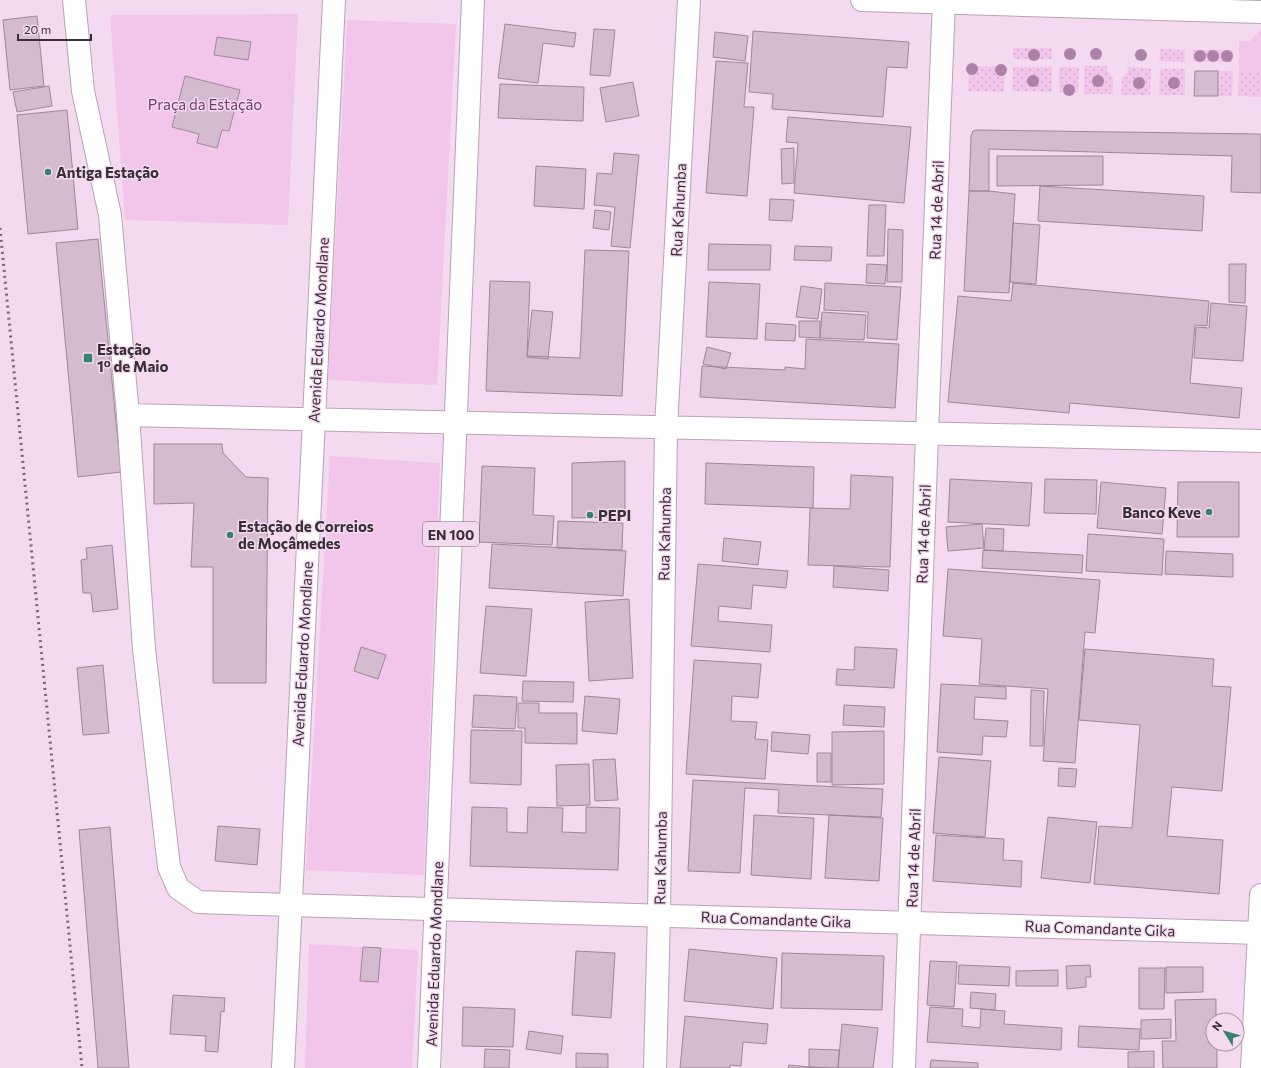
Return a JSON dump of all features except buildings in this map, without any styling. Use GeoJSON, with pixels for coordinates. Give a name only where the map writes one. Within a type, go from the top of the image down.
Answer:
{"type":"FeatureCollection","features":[{"type":"Feature","properties":{"kind":"street","name":"Rua Comandante Gika"},"geometry":{"type":"LineString","coordinates":[[74,0],[84,91],[110,215],[128,415],[144,649],[169,867],[178,888],[198,902],[1260,933]]}},
{"type":"Feature","properties":{"kind":"street","name":"Avenida Eduardo Mondlane"},"geometry":{"type":"LineString","coordinates":[[282,1068],[334,0]]}},
{"type":"Feature","properties":{"kind":"street","name":"Avenida Eduardo Mondlane"},"geometry":{"type":"LineString","coordinates":[[429,1068],[473,0]]}},
{"type":"Feature","properties":{"kind":"street","name":"Rua Kahumba"},"geometry":{"type":"LineString","coordinates":[[655,1068],[659,915],[666,428],[689,0]]}},
{"type":"Feature","properties":{"kind":"street"},"geometry":{"type":"LineString","coordinates":[[862,0],[944,1],[1261,12]]}},
{"type":"Feature","properties":{"kind":"street","name":"Rua 14 de Abril"},"geometry":{"type":"LineString","coordinates":[[904,1068],[911,923],[926,434],[944,1]]}},
{"type":"Feature","properties":{"kind":"street"},"geometry":{"type":"LineString","coordinates":[[128,415],[1261,442]]}},
{"type":"Feature","properties":{"kind":"street"},"geometry":{"type":"LineString","coordinates":[[1252,1068],[1261,895]]}},
{"type":"Feature","properties":{"kind":"green space","name":"Praça da Estação"},"geometry":{"type":"Polygon","coordinates":[[[298,14],[288,225],[125,220],[110,15],[298,14]]]}},
{"type":"Feature","properties":{"kind":"green space"},"geometry":{"type":"Polygon","coordinates":[[[347,20],[456,24],[437,385],[328,380],[347,20]]]}},
{"type":"Feature","properties":{"kind":"green space"},"geometry":{"type":"Polygon","coordinates":[[[1261,29],[1261,73],[1239,72],[1239,41],[1250,41],[1261,29]]]}},
{"type":"Feature","properties":{"kind":"green space"},"geometry":{"type":"Polygon","coordinates":[[[1013,48],[1052,48],[1052,59],[1013,59],[1013,48]]]}},
{"type":"Feature","properties":{"kind":"green space"},"geometry":{"type":"Polygon","coordinates":[[[1160,49],[1185,50],[1185,62],[1159,61],[1160,49]]]}},
{"type":"Feature","properties":{"kind":"green space"},"geometry":{"type":"Polygon","coordinates":[[[1193,50],[1233,50],[1232,62],[1193,61],[1193,50]]]}},
{"type":"Feature","properties":{"kind":"green space"},"geometry":{"type":"Polygon","coordinates":[[[969,66],[1005,67],[1004,92],[968,91],[969,66]]]}},
{"type":"Feature","properties":{"kind":"green space"},"geometry":{"type":"Polygon","coordinates":[[[1084,66],[1108,66],[1107,71],[1113,78],[1113,94],[1084,94],[1084,66]]]}},
{"type":"Feature","properties":{"kind":"green space"},"geometry":{"type":"Polygon","coordinates":[[[1013,67],[1052,67],[1052,92],[1012,91],[1013,67]]]}},
{"type":"Feature","properties":{"kind":"green space"},"geometry":{"type":"Polygon","coordinates":[[[1059,67],[1079,67],[1078,93],[1059,93],[1059,67]]]}},
{"type":"Feature","properties":{"kind":"green space"},"geometry":{"type":"Polygon","coordinates":[[[1128,67],[1151,68],[1150,95],[1121,95],[1122,78],[1127,72],[1128,67]]]}},
{"type":"Feature","properties":{"kind":"green space"},"geometry":{"type":"Polygon","coordinates":[[[1160,69],[1185,69],[1185,95],[1159,95],[1160,69]]]}},
{"type":"Feature","properties":{"kind":"green space"},"geometry":{"type":"Polygon","coordinates":[[[1218,71],[1233,71],[1232,96],[1218,96],[1218,71]]]}},
{"type":"Feature","properties":{"kind":"green space"},"geometry":{"type":"Polygon","coordinates":[[[1239,72],[1261,73],[1261,97],[1238,96],[1239,72]]]}},
{"type":"Feature","properties":{"kind":"green space"},"geometry":{"type":"Polygon","coordinates":[[[330,456],[440,463],[424,875],[306,870],[330,456]]]}},
{"type":"Feature","properties":{"kind":"green space"},"geometry":{"type":"Polygon","coordinates":[[[309,944],[418,950],[412,1068],[305,1068],[309,944]]]}},
{"type":"Feature","properties":{"kind":"railway"},"geometry":{"type":"LineString","coordinates":[[0,228],[82,1068]]}},
{"type":"Feature","properties":{"kind":"place","name":"Antiga Estação"},"geometry":{"type":"Point","coordinates":[48,172]}},
{"type":"Feature","properties":{"kind":"place","name":"Estação 1º de Maio"},"geometry":{"type":"Point","coordinates":[88,358]}},
{"type":"Feature","properties":{"kind":"place","name":"Banco Keve"},"geometry":{"type":"Point","coordinates":[1209,512]}},
{"type":"Feature","properties":{"kind":"place","name":"PEPI"},"geometry":{"type":"Point","coordinates":[590,515]}},
{"type":"Feature","properties":{"kind":"place","name":"Estação de Correios de Moçâmedes"},"geometry":{"type":"Point","coordinates":[230,535]}}]}
